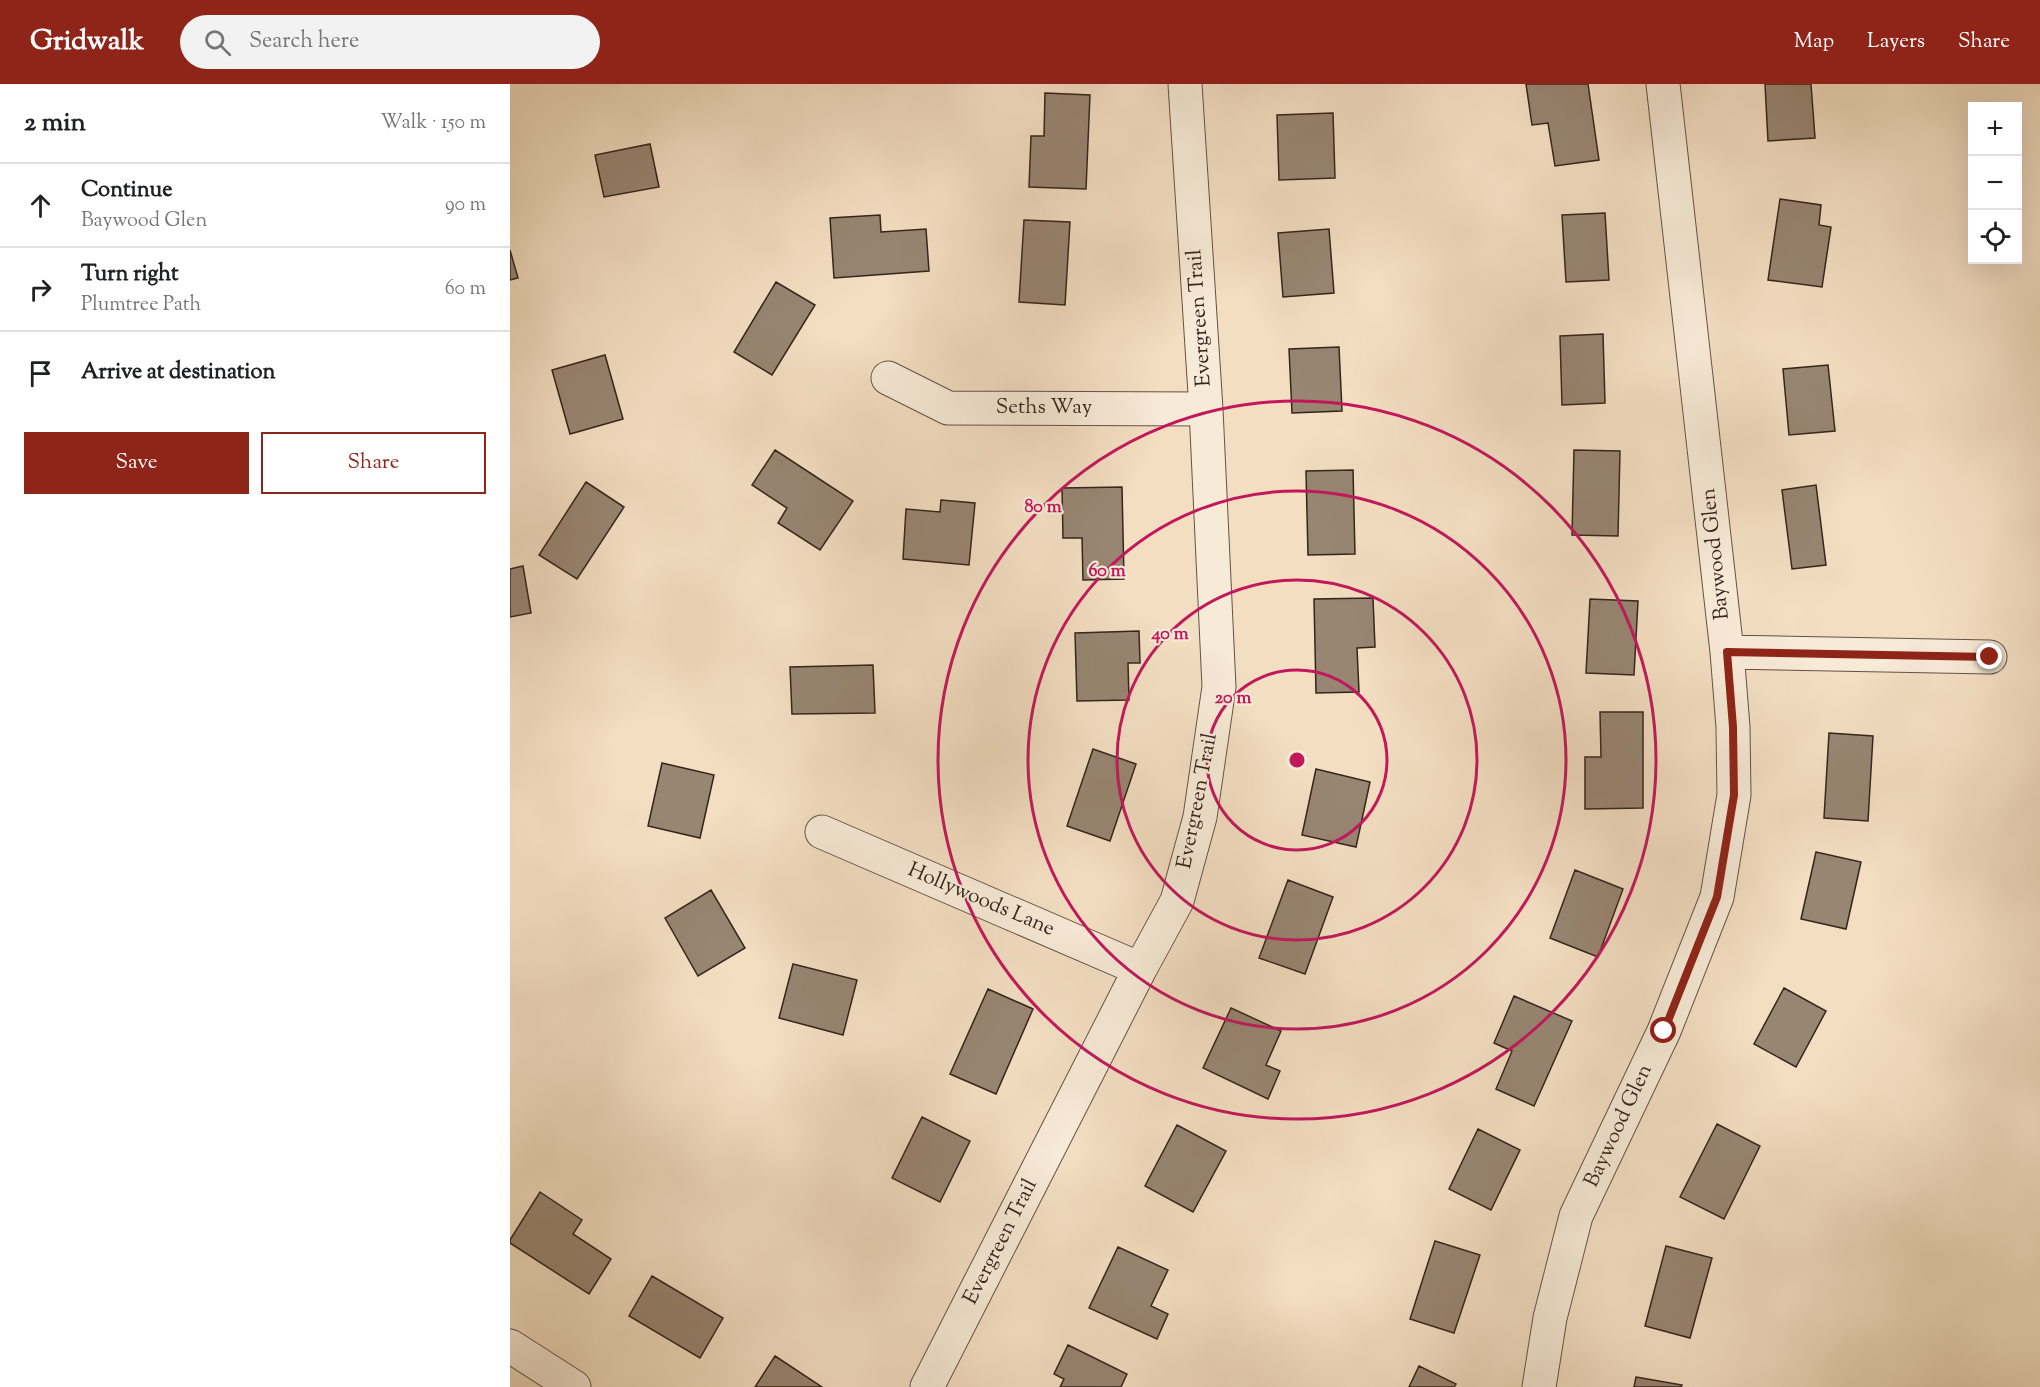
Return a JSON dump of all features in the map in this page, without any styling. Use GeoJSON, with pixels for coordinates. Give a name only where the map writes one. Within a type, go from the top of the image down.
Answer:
{"type":"FeatureCollection","features":[{"type":"Feature","properties":{"kind":"street","name":"Evergreen Trail"},"geometry":{"type":"LineString","coordinates":[[927,1387],[1177,901],[1200,817],[1219,687],[1206,409],[1185,84]]}},
{"type":"Feature","properties":{"kind":"street","name":"Baywood Glen"},"geometry":{"type":"LineString","coordinates":[[1539,1387],[1550,1317],[1576,1216],[1664,1031],[1717,897],[1734,795],[1733,727],[1727,652],[1663,84]]}},
{"type":"Feature","properties":{"kind":"street","name":"Seths Way"},"geometry":{"type":"LineString","coordinates":[[888,378],[948,408],[1206,409]]}},
{"type":"Feature","properties":{"kind":"street"},"geometry":{"type":"LineString","coordinates":[[1727,652],[1990,657]]}},
{"type":"Feature","properties":{"kind":"street","name":"Hollywoods Lane"},"geometry":{"type":"LineString","coordinates":[[822,832],[1140,969]]}},
{"type":"Feature","properties":{"kind":"street"},"geometry":{"type":"LineString","coordinates":[[510,1346],[574,1387]]}},
{"type":"Feature","properties":{"kind":"building"},"geometry":{"type":"Polygon","coordinates":[[[1526,84],[1588,84],[1599,160],[1555,166],[1548,123],[1532,125],[1526,84]]]}},
{"type":"Feature","properties":{"kind":"building"},"geometry":{"type":"Polygon","coordinates":[[[1765,84],[1811,84],[1815,138],[1768,141],[1765,84]]]}},
{"type":"Feature","properties":{"kind":"building"},"geometry":{"type":"Polygon","coordinates":[[[1045,93],[1090,95],[1086,189],[1029,187],[1031,136],[1044,136],[1045,93]]]}},
{"type":"Feature","properties":{"kind":"building"},"geometry":{"type":"Polygon","coordinates":[[[1333,113],[1335,178],[1279,180],[1277,115],[1333,113]]]}},
{"type":"Feature","properties":{"kind":"building"},"geometry":{"type":"Polygon","coordinates":[[[650,144],[659,187],[604,197],[595,155],[650,144]]]}},
{"type":"Feature","properties":{"kind":"building"},"geometry":{"type":"Polygon","coordinates":[[[1780,199],[1821,205],[1819,225],[1831,227],[1822,287],[1768,280],[1780,199]]]}},
{"type":"Feature","properties":{"kind":"building"},"geometry":{"type":"Polygon","coordinates":[[[1605,213],[1609,280],[1566,282],[1562,215],[1605,213]]]}},
{"type":"Feature","properties":{"kind":"building"},"geometry":{"type":"Polygon","coordinates":[[[880,215],[881,232],[926,229],[929,271],[834,278],[830,218],[880,215]]]}},
{"type":"Feature","properties":{"kind":"building"},"geometry":{"type":"Polygon","coordinates":[[[1024,220],[1070,222],[1065,305],[1019,302],[1024,220]]]}},
{"type":"Feature","properties":{"kind":"building"},"geometry":{"type":"Polygon","coordinates":[[[1329,229],[1334,293],[1283,297],[1278,233],[1329,229]]]}},
{"type":"Feature","properties":{"kind":"building"},"geometry":{"type":"Polygon","coordinates":[[[510,250],[518,278],[510,280],[510,250]]]}},
{"type":"Feature","properties":{"kind":"building"},"geometry":{"type":"Polygon","coordinates":[[[776,282],[815,305],[772,375],[734,352],[776,282]]]}},
{"type":"Feature","properties":{"kind":"building"},"geometry":{"type":"Polygon","coordinates":[[[1603,334],[1605,403],[1562,405],[1560,336],[1603,334]]]}},
{"type":"Feature","properties":{"kind":"building"},"geometry":{"type":"Polygon","coordinates":[[[1339,347],[1342,411],[1292,413],[1289,349],[1339,347]]]}},
{"type":"Feature","properties":{"kind":"building"},"geometry":{"type":"Polygon","coordinates":[[[605,355],[623,419],[570,434],[552,370],[605,355]]]}},
{"type":"Feature","properties":{"kind":"building"},"geometry":{"type":"Polygon","coordinates":[[[1828,365],[1835,431],[1789,435],[1783,369],[1828,365]]]}},
{"type":"Feature","properties":{"kind":"building"},"geometry":{"type":"Polygon","coordinates":[[[775,450],[853,501],[820,550],[778,523],[787,508],[752,485],[775,450]]]}},
{"type":"Feature","properties":{"kind":"building"},"geometry":{"type":"Polygon","coordinates":[[[1574,450],[1620,451],[1618,536],[1572,535],[1574,450]]]}},
{"type":"Feature","properties":{"kind":"building"},"geometry":{"type":"Polygon","coordinates":[[[1353,470],[1355,554],[1308,555],[1306,471],[1353,470]]]}},
{"type":"Feature","properties":{"kind":"building"},"geometry":{"type":"Polygon","coordinates":[[[586,482],[624,507],[577,579],[539,555],[586,482]]]}},
{"type":"Feature","properties":{"kind":"building"},"geometry":{"type":"Polygon","coordinates":[[[1816,485],[1826,565],[1792,569],[1782,490],[1816,485]]]}},
{"type":"Feature","properties":{"kind":"building"},"geometry":{"type":"Polygon","coordinates":[[[1122,487],[1124,579],[1083,580],[1082,538],[1063,538],[1062,488],[1122,487]]]}},
{"type":"Feature","properties":{"kind":"building"},"geometry":{"type":"Polygon","coordinates":[[[941,500],[975,503],[969,565],[903,559],[906,509],[940,512],[941,500]]]}},
{"type":"Feature","properties":{"kind":"building"},"geometry":{"type":"Polygon","coordinates":[[[523,566],[531,613],[510,617],[510,569],[523,566]]]}},
{"type":"Feature","properties":{"kind":"building"},"geometry":{"type":"Polygon","coordinates":[[[1373,598],[1375,647],[1357,648],[1359,692],[1316,693],[1314,599],[1373,598]]]}},
{"type":"Feature","properties":{"kind":"building"},"geometry":{"type":"Polygon","coordinates":[[[1590,599],[1638,601],[1634,675],[1586,673],[1590,599]]]}},
{"type":"Feature","properties":{"kind":"building"},"geometry":{"type":"Polygon","coordinates":[[[1139,631],[1140,663],[1128,663],[1129,700],[1077,701],[1075,633],[1139,631]]]}},
{"type":"Feature","properties":{"kind":"building"},"geometry":{"type":"Polygon","coordinates":[[[873,665],[875,713],[792,714],[790,667],[873,665]]]}},
{"type":"Feature","properties":{"kind":"building"},"geometry":{"type":"Polygon","coordinates":[[[1600,712],[1643,712],[1643,808],[1585,809],[1585,757],[1601,757],[1600,712]]]}},
{"type":"Feature","properties":{"kind":"building"},"geometry":{"type":"Polygon","coordinates":[[[1829,733],[1873,736],[1868,821],[1824,818],[1829,733]]]}},
{"type":"Feature","properties":{"kind":"building"},"geometry":{"type":"Polygon","coordinates":[[[1093,749],[1136,764],[1110,841],[1067,826],[1093,749]]]}},
{"type":"Feature","properties":{"kind":"building"},"geometry":{"type":"Polygon","coordinates":[[[662,763],[714,775],[700,838],[648,826],[662,763]]]}},
{"type":"Feature","properties":{"kind":"building"},"geometry":{"type":"Polygon","coordinates":[[[1316,769],[1370,782],[1356,847],[1302,835],[1316,769]]]}},
{"type":"Feature","properties":{"kind":"building"},"geometry":{"type":"Polygon","coordinates":[[[1816,852],[1861,862],[1846,929],[1801,919],[1816,852]]]}},
{"type":"Feature","properties":{"kind":"building"},"geometry":{"type":"Polygon","coordinates":[[[1575,870],[1623,889],[1598,957],[1550,938],[1575,870]]]}},
{"type":"Feature","properties":{"kind":"building"},"geometry":{"type":"Polygon","coordinates":[[[1288,880],[1333,897],[1305,974],[1259,958],[1288,880]]]}},
{"type":"Feature","properties":{"kind":"building"},"geometry":{"type":"Polygon","coordinates":[[[711,890],[745,948],[698,976],[665,918],[711,890]]]}},
{"type":"Feature","properties":{"kind":"building"},"geometry":{"type":"Polygon","coordinates":[[[793,964],[857,980],[843,1035],[779,1018],[793,964]]]}},
{"type":"Feature","properties":{"kind":"building"},"geometry":{"type":"Polygon","coordinates":[[[1784,988],[1826,1011],[1796,1067],[1754,1044],[1784,988]]]}},
{"type":"Feature","properties":{"kind":"building"},"geometry":{"type":"Polygon","coordinates":[[[988,989],[1033,1009],[996,1094],[950,1074],[988,989]]]}},
{"type":"Feature","properties":{"kind":"building"},"geometry":{"type":"Polygon","coordinates":[[[1514,996],[1572,1021],[1534,1106],[1496,1089],[1512,1051],[1494,1043],[1514,996]]]}},
{"type":"Feature","properties":{"kind":"building"},"geometry":{"type":"Polygon","coordinates":[[[1231,1008],[1281,1031],[1266,1065],[1280,1071],[1268,1099],[1203,1068],[1231,1008]]]}},
{"type":"Feature","properties":{"kind":"building"},"geometry":{"type":"Polygon","coordinates":[[[922,1117],[970,1141],[940,1202],[892,1178],[922,1117]]]}},
{"type":"Feature","properties":{"kind":"building"},"geometry":{"type":"Polygon","coordinates":[[[1717,1124],[1760,1146],[1724,1219],[1680,1197],[1717,1124]]]}},
{"type":"Feature","properties":{"kind":"building"},"geometry":{"type":"Polygon","coordinates":[[[1177,1125],[1226,1151],[1193,1212],[1145,1186],[1177,1125]]]}},
{"type":"Feature","properties":{"kind":"building"},"geometry":{"type":"Polygon","coordinates":[[[1478,1129],[1520,1150],[1491,1210],[1449,1189],[1478,1129]]]}},
{"type":"Feature","properties":{"kind":"building"},"geometry":{"type":"Polygon","coordinates":[[[540,1192],[582,1220],[573,1234],[611,1259],[589,1294],[510,1243],[540,1192]]]}},
{"type":"Feature","properties":{"kind":"building"},"geometry":{"type":"Polygon","coordinates":[[[1435,1241],[1480,1255],[1454,1333],[1410,1319],[1435,1241]]]}},
{"type":"Feature","properties":{"kind":"building"},"geometry":{"type":"Polygon","coordinates":[[[1666,1246],[1712,1258],[1690,1338],[1645,1326],[1666,1246]]]}},
{"type":"Feature","properties":{"kind":"building"},"geometry":{"type":"Polygon","coordinates":[[[1118,1247],[1168,1270],[1151,1306],[1168,1314],[1157,1339],[1089,1308],[1118,1247]]]}},
{"type":"Feature","properties":{"kind":"building"},"geometry":{"type":"Polygon","coordinates":[[[652,1276],[723,1318],[700,1358],[629,1316],[652,1276]]]}},
{"type":"Feature","properties":{"kind":"building"},"geometry":{"type":"Polygon","coordinates":[[[1068,1345],[1127,1374],[1121,1387],[1060,1387],[1064,1379],[1054,1374],[1068,1345]]]}},
{"type":"Feature","properties":{"kind":"building"},"geometry":{"type":"Polygon","coordinates":[[[775,1356],[822,1387],[755,1387],[775,1356]]]}},
{"type":"Feature","properties":{"kind":"building"},"geometry":{"type":"Polygon","coordinates":[[[1419,1366],[1456,1384],[1454,1387],[1409,1387],[1419,1366]]]}},
{"type":"Feature","properties":{"kind":"building"},"geometry":{"type":"Polygon","coordinates":[[[1636,1377],[1682,1385],[1681,1387],[1634,1387],[1636,1377]]]}},
{"type":"Feature","properties":{"kind":"route"},"geometry":{"type":"LineString","coordinates":[[1664,1031],[1717,897],[1734,795],[1733,727],[1727,652],[1990,657]]}}]}
